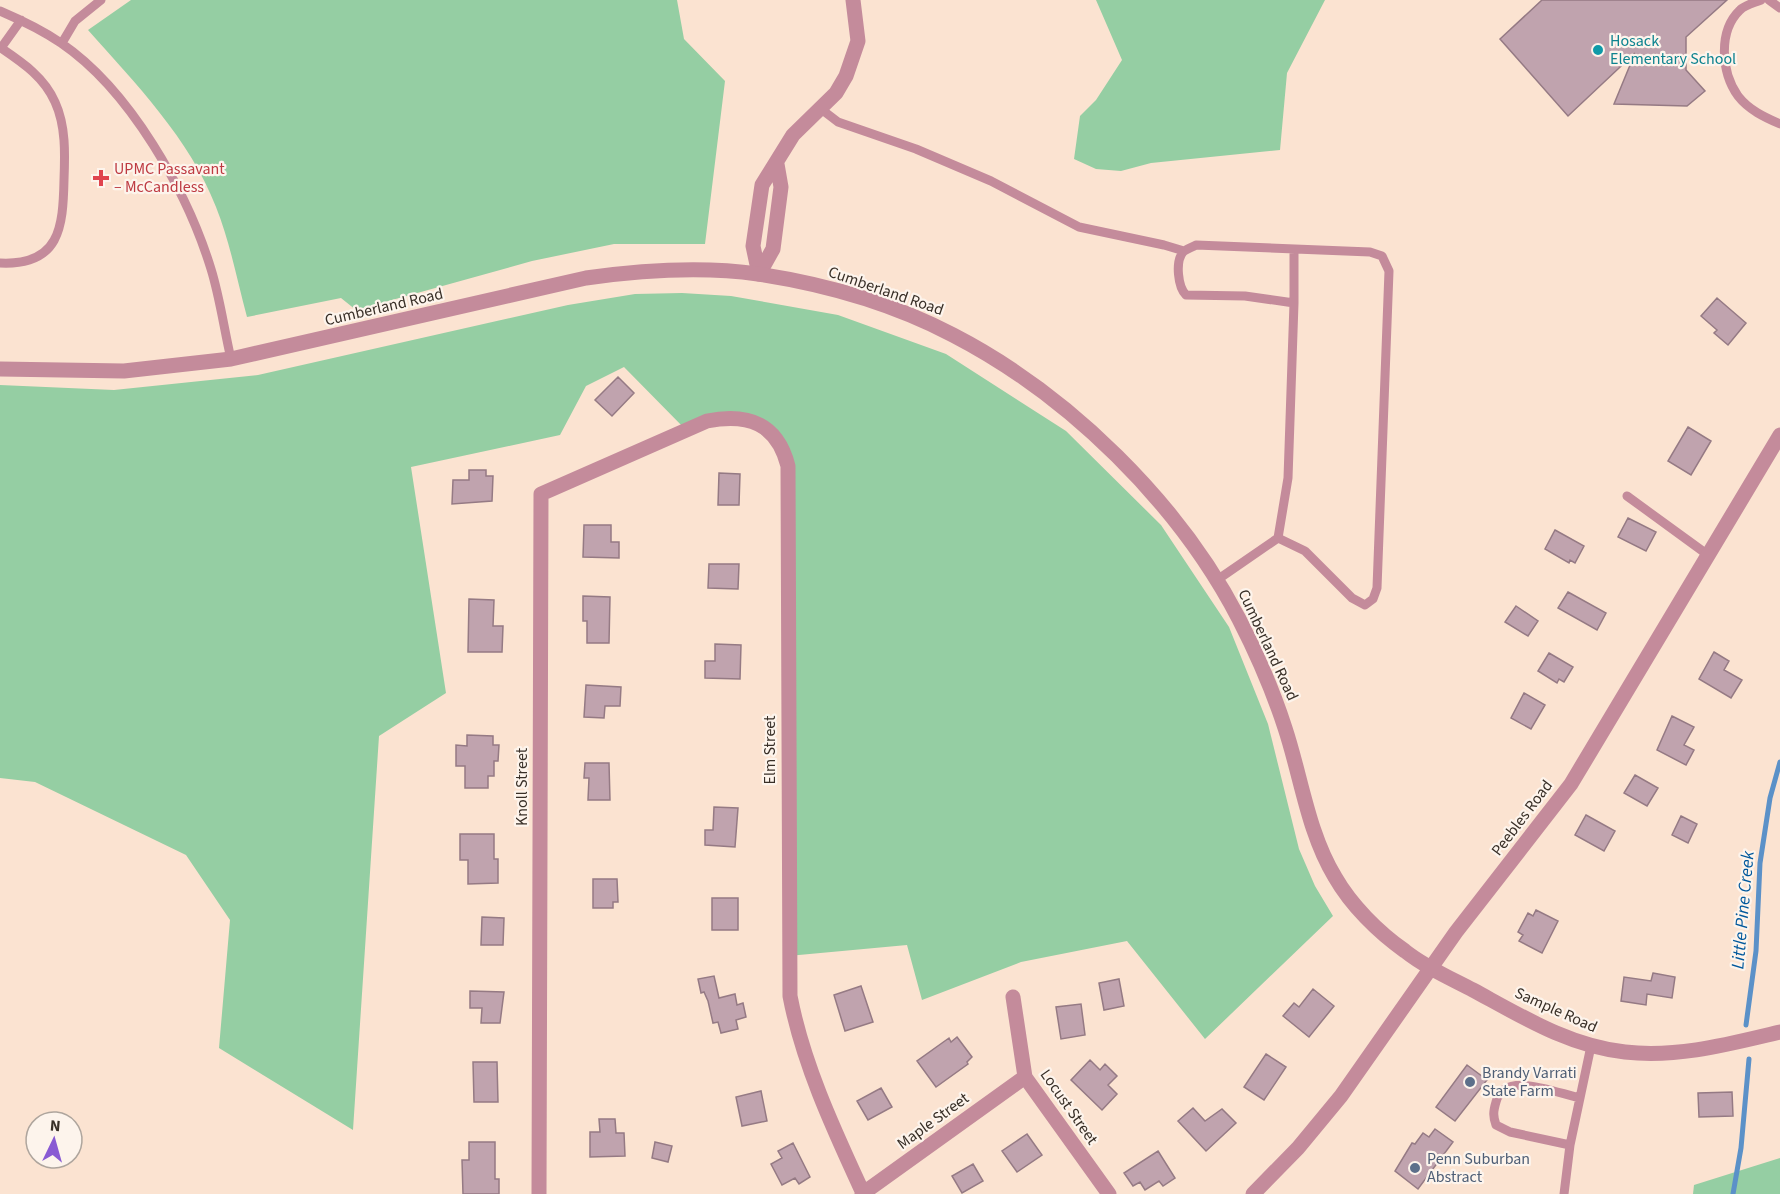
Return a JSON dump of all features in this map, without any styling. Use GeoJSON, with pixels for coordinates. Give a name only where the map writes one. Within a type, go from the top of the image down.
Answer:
{"type":"FeatureCollection","features":[{"type":"Feature","properties":{"kind":"street"},"geometry":{"type":"LineString","coordinates":[[759,274],[773,249],[781,187],[777,164],[782,150],[793,135],[836,93],[854,57],[858,41],[853,0]]}},
{"type":"Feature","properties":{"kind":"street","name":"Cumberland Road"},"geometry":{"type":"LineString","coordinates":[[0,369],[124,370],[231,359],[586,278],[671,269],[759,274],[829,289],[868,301],[953,335],[992,358],[1047,396],[1119,459],[1160,502],[1216,580],[1263,670],[1285,728],[1322,849],[1334,877],[1383,933],[1402,950],[1432,968]]}},
{"type":"Feature","properties":{"kind":"street","name":"Elm Street"},"geometry":{"type":"LineString","coordinates":[[645,448],[706,422],[734,418],[744,419],[766,429],[782,444],[789,479],[788,956],[790,996],[806,1056],[836,1136],[862,1194]]}},
{"type":"Feature","properties":{"kind":"street","name":"Peebles Road"},"geometry":{"type":"LineString","coordinates":[[1253,1194],[1298,1148],[1341,1096],[1432,968],[1570,784],[1780,435]]}},
{"type":"Feature","properties":{"kind":"street","name":"Knoll Street"},"geometry":{"type":"LineString","coordinates":[[539,1194],[541,494],[645,448]]}},
{"type":"Feature","properties":{"kind":"street","name":"Sample Road"},"geometry":{"type":"LineString","coordinates":[[1432,968],[1541,1026],[1591,1046],[1624,1052],[1678,1053],[1780,1032]]}},
{"type":"Feature","properties":{"kind":"street","name":"Locust Street"},"geometry":{"type":"LineString","coordinates":[[1013,997],[1025,1077],[1109,1194]]}},
{"type":"Feature","properties":{"kind":"street","name":"Maple Street"},"geometry":{"type":"LineString","coordinates":[[862,1194],[1025,1077]]}},
{"type":"Feature","properties":{"kind":"lane"},"geometry":{"type":"LineString","coordinates":[[62,43],[88,4],[101,0]]}},
{"type":"Feature","properties":{"kind":"lane"},"geometry":{"type":"LineString","coordinates":[[1761,0],[1742,8],[1733,18],[1724,52],[1728,75],[1739,96],[1759,115],[1780,124]]}},
{"type":"Feature","properties":{"kind":"lane"},"geometry":{"type":"LineString","coordinates":[[1769,0],[1780,8]]}},
{"type":"Feature","properties":{"kind":"lane"},"geometry":{"type":"LineString","coordinates":[[0,11],[62,43],[119,99],[148,136],[178,188],[198,230],[212,272],[231,359]]}},
{"type":"Feature","properties":{"kind":"lane"},"geometry":{"type":"LineString","coordinates":[[0,263],[36,259],[47,250],[61,229],[63,213],[65,158],[63,126],[55,103],[35,73],[1,48],[21,20]]}},
{"type":"Feature","properties":{"kind":"lane"},"geometry":{"type":"LineString","coordinates":[[820,109],[838,122],[916,149],[991,181],[1079,227],[1164,244],[1184,251],[1196,244],[1370,252],[1382,256],[1389,270],[1377,588],[1373,598],[1365,605],[1353,598],[1305,551],[1278,538]]}},
{"type":"Feature","properties":{"kind":"lane"},"geometry":{"type":"LineString","coordinates":[[1216,580],[1278,538],[1288,478],[1294,249]]}},
{"type":"Feature","properties":{"kind":"lane"},"geometry":{"type":"LineString","coordinates":[[1184,251],[1179,282],[1186,295],[1245,296],[1294,303]]}},
{"type":"Feature","properties":{"kind":"lane"},"geometry":{"type":"LineString","coordinates":[[1627,496],[1708,555]]}},
{"type":"Feature","properties":{"kind":"lane"},"geometry":{"type":"LineString","coordinates":[[1564,1194],[1570,1145],[1591,1046]]}},
{"type":"Feature","properties":{"kind":"lane"},"geometry":{"type":"LineString","coordinates":[[1570,1145],[1510,1132],[1496,1125],[1492,1115],[1498,1092],[1506,1086],[1519,1085],[1580,1098]]}},
{"type":"Feature","properties":{"kind":"green space"},"geometry":{"type":"Polygon","coordinates":[[[131,0],[677,0],[684,39],[725,81],[705,244],[614,244],[532,261],[356,310],[341,298],[247,317],[216,207],[192,158],[160,113],[88,30],[131,0]]]}},
{"type":"Feature","properties":{"kind":"green space"},"geometry":{"type":"Polygon","coordinates":[[[1096,0],[1325,0],[1287,73],[1280,150],[1151,163],[1121,171],[1096,169],[1074,159],[1080,116],[1096,100],[1122,60],[1096,0]]]}},
{"type":"Feature","properties":{"kind":"green space"},"geometry":{"type":"Polygon","coordinates":[[[682,293],[731,296],[838,315],[946,354],[1066,431],[1161,525],[1229,627],[1268,724],[1299,849],[1315,886],[1333,916],[1205,1039],[1127,941],[1021,962],[922,1000],[907,945],[788,956],[785,455],[744,419],[686,430],[624,367],[586,386],[560,435],[411,467],[446,693],[379,736],[353,1130],[219,1048],[230,920],[186,855],[35,782],[0,778],[0,385],[114,390],[258,375],[568,305],[635,294],[682,293]]]}},
{"type":"Feature","properties":{"kind":"green space"},"geometry":{"type":"Polygon","coordinates":[[[1780,1158],[1780,1194],[1693,1194],[1694,1185],[1780,1158]]]}},
{"type":"Feature","properties":{"kind":"building","name":"Hosack Elementary School"},"geometry":{"type":"Polygon","coordinates":[[[1542,0],[1727,0],[1686,37],[1686,70],[1705,91],[1687,106],[1614,104],[1635,53],[1568,116],[1500,39],[1542,0]]]}},
{"type":"Feature","properties":{"kind":"building"},"geometry":{"type":"Polygon","coordinates":[[[1717,298],[1746,323],[1728,345],[1714,333],[1717,330],[1701,316],[1717,298]]]}},
{"type":"Feature","properties":{"kind":"building"},"geometry":{"type":"Polygon","coordinates":[[[618,377],[634,393],[612,416],[595,400],[618,377]]]}},
{"type":"Feature","properties":{"kind":"building"},"geometry":{"type":"Polygon","coordinates":[[[1688,427],[1711,441],[1691,475],[1668,461],[1688,427]]]}},
{"type":"Feature","properties":{"kind":"building"},"geometry":{"type":"Polygon","coordinates":[[[469,470],[486,470],[486,476],[493,476],[492,501],[452,504],[453,480],[469,480],[469,470]]]}},
{"type":"Feature","properties":{"kind":"building"},"geometry":{"type":"Polygon","coordinates":[[[719,473],[740,474],[739,505],[718,505],[719,473]]]}},
{"type":"Feature","properties":{"kind":"building"},"geometry":{"type":"Polygon","coordinates":[[[1628,518],[1656,532],[1646,551],[1618,537],[1628,518]]]}},
{"type":"Feature","properties":{"kind":"building"},"geometry":{"type":"Polygon","coordinates":[[[584,525],[611,525],[611,542],[619,542],[619,558],[583,557],[584,525]]]}},
{"type":"Feature","properties":{"kind":"building"},"geometry":{"type":"Polygon","coordinates":[[[1555,530],[1584,546],[1575,563],[1570,560],[1569,563],[1545,549],[1555,530]]]}},
{"type":"Feature","properties":{"kind":"building"},"geometry":{"type":"Polygon","coordinates":[[[709,564],[739,564],[738,589],[708,588],[709,564]]]}},
{"type":"Feature","properties":{"kind":"building"},"geometry":{"type":"Polygon","coordinates":[[[1568,592],[1606,613],[1597,630],[1558,608],[1568,592]]]}},
{"type":"Feature","properties":{"kind":"building"},"geometry":{"type":"Polygon","coordinates":[[[583,596],[610,597],[609,643],[587,643],[587,621],[583,621],[583,596]]]}},
{"type":"Feature","properties":{"kind":"building"},"geometry":{"type":"Polygon","coordinates":[[[469,599],[494,600],[493,626],[503,626],[502,652],[468,652],[469,599]]]}},
{"type":"Feature","properties":{"kind":"building"},"geometry":{"type":"Polygon","coordinates":[[[1516,606],[1538,621],[1528,636],[1505,622],[1516,606]]]}},
{"type":"Feature","properties":{"kind":"building"},"geometry":{"type":"Polygon","coordinates":[[[715,644],[741,645],[740,679],[705,678],[705,661],[715,661],[715,644]]]}},
{"type":"Feature","properties":{"kind":"building"},"geometry":{"type":"Polygon","coordinates":[[[1714,652],[1729,661],[1724,670],[1742,680],[1731,698],[1699,679],[1714,652]]]}},
{"type":"Feature","properties":{"kind":"building"},"geometry":{"type":"Polygon","coordinates":[[[1549,653],[1573,667],[1564,682],[1559,679],[1557,683],[1538,671],[1549,653]]]}},
{"type":"Feature","properties":{"kind":"building"},"geometry":{"type":"Polygon","coordinates":[[[586,685],[621,687],[620,706],[605,706],[604,718],[584,717],[586,685]]]}},
{"type":"Feature","properties":{"kind":"building"},"geometry":{"type":"Polygon","coordinates":[[[1524,693],[1545,705],[1531,729],[1511,718],[1524,693]]]}},
{"type":"Feature","properties":{"kind":"building"},"geometry":{"type":"Polygon","coordinates":[[[1672,716],[1694,727],[1684,745],[1694,750],[1686,765],[1657,750],[1672,716]]]}},
{"type":"Feature","properties":{"kind":"building"},"geometry":{"type":"Polygon","coordinates":[[[467,735],[493,736],[493,745],[499,745],[498,761],[494,761],[494,776],[488,776],[488,788],[465,788],[465,766],[456,766],[456,745],[467,746],[467,735]]]}},
{"type":"Feature","properties":{"kind":"building"},"geometry":{"type":"Polygon","coordinates":[[[585,763],[609,763],[610,800],[588,800],[589,778],[584,778],[585,763]]]}},
{"type":"Feature","properties":{"kind":"building"},"geometry":{"type":"Polygon","coordinates":[[[1635,775],[1658,788],[1647,806],[1624,793],[1635,775]]]}},
{"type":"Feature","properties":{"kind":"building"},"geometry":{"type":"Polygon","coordinates":[[[714,807],[738,808],[735,847],[705,845],[705,830],[713,830],[714,807]]]}},
{"type":"Feature","properties":{"kind":"building"},"geometry":{"type":"Polygon","coordinates":[[[1586,815],[1615,831],[1604,851],[1575,835],[1586,815]]]}},
{"type":"Feature","properties":{"kind":"building"},"geometry":{"type":"Polygon","coordinates":[[[1681,816],[1697,824],[1688,843],[1672,835],[1681,816]]]}},
{"type":"Feature","properties":{"kind":"building"},"geometry":{"type":"Polygon","coordinates":[[[460,834],[494,834],[494,859],[498,859],[498,883],[468,884],[468,860],[460,860],[460,834]]]}},
{"type":"Feature","properties":{"kind":"building"},"geometry":{"type":"Polygon","coordinates":[[[593,879],[617,879],[618,902],[613,902],[613,908],[593,908],[593,879]]]}},
{"type":"Feature","properties":{"kind":"building"},"geometry":{"type":"Polygon","coordinates":[[[712,898],[738,898],[738,930],[712,930],[712,898]]]}},
{"type":"Feature","properties":{"kind":"building"},"geometry":{"type":"Polygon","coordinates":[[[1536,910],[1558,921],[1542,953],[1519,941],[1523,935],[1518,932],[1528,913],[1533,916],[1536,910]]]}},
{"type":"Feature","properties":{"kind":"building"},"geometry":{"type":"Polygon","coordinates":[[[482,917],[504,918],[503,945],[481,945],[482,917]]]}},
{"type":"Feature","properties":{"kind":"building"},"geometry":{"type":"Polygon","coordinates":[[[1653,973],[1675,977],[1672,998],[1647,994],[1646,1005],[1621,1001],[1624,977],[1651,981],[1653,973]]]}},
{"type":"Feature","properties":{"kind":"building"},"geometry":{"type":"Polygon","coordinates":[[[714,976],[719,998],[735,994],[737,1005],[743,1003],[746,1017],[736,1020],[738,1029],[721,1033],[718,1022],[713,1023],[708,1001],[704,992],[701,993],[698,979],[714,976]]]}},
{"type":"Feature","properties":{"kind":"building"},"geometry":{"type":"Polygon","coordinates":[[[1119,979],[1124,1006],[1104,1010],[1099,983],[1119,979]]]}},
{"type":"Feature","properties":{"kind":"building"},"geometry":{"type":"Polygon","coordinates":[[[861,986],[873,1022],[845,1031],[834,995],[861,986]]]}},
{"type":"Feature","properties":{"kind":"building"},"geometry":{"type":"Polygon","coordinates":[[[1313,989],[1334,1006],[1309,1037],[1283,1016],[1294,1003],[1299,1007],[1313,989]]]}},
{"type":"Feature","properties":{"kind":"building"},"geometry":{"type":"Polygon","coordinates":[[[470,991],[504,992],[500,1023],[481,1023],[482,1008],[470,1008],[470,991]]]}},
{"type":"Feature","properties":{"kind":"building"},"geometry":{"type":"Polygon","coordinates":[[[1081,1004],[1085,1035],[1061,1039],[1056,1007],[1081,1004]]]}},
{"type":"Feature","properties":{"kind":"building"},"geometry":{"type":"Polygon","coordinates":[[[957,1037],[972,1057],[967,1062],[968,1064],[936,1087],[917,1061],[949,1038],[951,1042],[957,1037]]]}},
{"type":"Feature","properties":{"kind":"building"},"geometry":{"type":"Polygon","coordinates":[[[1266,1054],[1286,1067],[1264,1100],[1244,1087],[1266,1054]]]}},
{"type":"Feature","properties":{"kind":"building"},"geometry":{"type":"Polygon","coordinates":[[[1090,1060],[1100,1070],[1105,1064],[1117,1076],[1108,1085],[1117,1094],[1102,1110],[1071,1080],[1090,1060]]]}},
{"type":"Feature","properties":{"kind":"building"},"geometry":{"type":"Polygon","coordinates":[[[473,1062],[497,1062],[498,1102],[474,1102],[473,1062]]]}},
{"type":"Feature","properties":{"kind":"building"},"geometry":{"type":"Polygon","coordinates":[[[1467,1065],[1487,1080],[1455,1121],[1436,1107],[1467,1065]]]}},
{"type":"Feature","properties":{"kind":"building"},"geometry":{"type":"Polygon","coordinates":[[[881,1088],[892,1107],[868,1120],[857,1101],[881,1088]]]}},
{"type":"Feature","properties":{"kind":"building"},"geometry":{"type":"Polygon","coordinates":[[[761,1091],[767,1121],[742,1126],[736,1097],[761,1091]]]}},
{"type":"Feature","properties":{"kind":"building"},"geometry":{"type":"Polygon","coordinates":[[[1732,1092],[1733,1116],[1699,1117],[1698,1093],[1732,1092]]]}},
{"type":"Feature","properties":{"kind":"building"},"geometry":{"type":"Polygon","coordinates":[[[1193,1108],[1205,1121],[1222,1109],[1236,1123],[1206,1151],[1178,1121],[1193,1108]]]}},
{"type":"Feature","properties":{"kind":"building"},"geometry":{"type":"Polygon","coordinates":[[[599,1119],[615,1119],[616,1133],[624,1133],[625,1156],[590,1157],[590,1132],[600,1132],[599,1119]]]}},
{"type":"Feature","properties":{"kind":"building"},"geometry":{"type":"Polygon","coordinates":[[[1435,1129],[1453,1142],[1418,1189],[1395,1171],[1412,1143],[1415,1144],[1423,1133],[1429,1137],[1435,1129]]]}},
{"type":"Feature","properties":{"kind":"building"},"geometry":{"type":"Polygon","coordinates":[[[1027,1134],[1042,1155],[1017,1172],[1002,1151],[1027,1134]]]}},
{"type":"Feature","properties":{"kind":"building"},"geometry":{"type":"Polygon","coordinates":[[[469,1142],[495,1142],[495,1179],[499,1179],[499,1194],[463,1194],[462,1160],[469,1160],[469,1142]]]}},
{"type":"Feature","properties":{"kind":"building"},"geometry":{"type":"Polygon","coordinates":[[[655,1142],[672,1146],[668,1162],[652,1158],[655,1142]]]}},
{"type":"Feature","properties":{"kind":"building"},"geometry":{"type":"Polygon","coordinates":[[[793,1143],[810,1177],[799,1184],[795,1178],[782,1185],[771,1164],[782,1158],[778,1151],[793,1143]]]}},
{"type":"Feature","properties":{"kind":"building"},"geometry":{"type":"Polygon","coordinates":[[[1158,1151],[1175,1178],[1163,1186],[1159,1181],[1145,1190],[1140,1182],[1133,1186],[1124,1173],[1158,1151]]]}},
{"type":"Feature","properties":{"kind":"building"},"geometry":{"type":"Polygon","coordinates":[[[973,1164],[983,1181],[962,1193],[952,1176],[973,1164]]]}},
{"type":"Feature","properties":{"kind":"waterway","name":"Little Pine Creek"},"geometry":{"type":"LineString","coordinates":[[1746,1025],[1756,951],[1760,863],[1770,798],[1780,762]]}},
{"type":"Feature","properties":{"kind":"waterway","name":"Little Pine Creek"},"geometry":{"type":"LineString","coordinates":[[1733,1194],[1741,1148],[1749,1059]]}},
{"type":"Feature","properties":{"kind":"place","name":"Hosack Elementary School"},"geometry":{"type":"Point","coordinates":[1598,50]}},
{"type":"Feature","properties":{"kind":"place","name":"UPMC Passavant – McCandless"},"geometry":{"type":"Point","coordinates":[101,178]}},
{"type":"Feature","properties":{"kind":"place","name":"Brandy Varrati State Farm"},"geometry":{"type":"Point","coordinates":[1470,1082]}},
{"type":"Feature","properties":{"kind":"place","name":"Penn Suburban Abstract"},"geometry":{"type":"Point","coordinates":[1415,1168]}}]}
